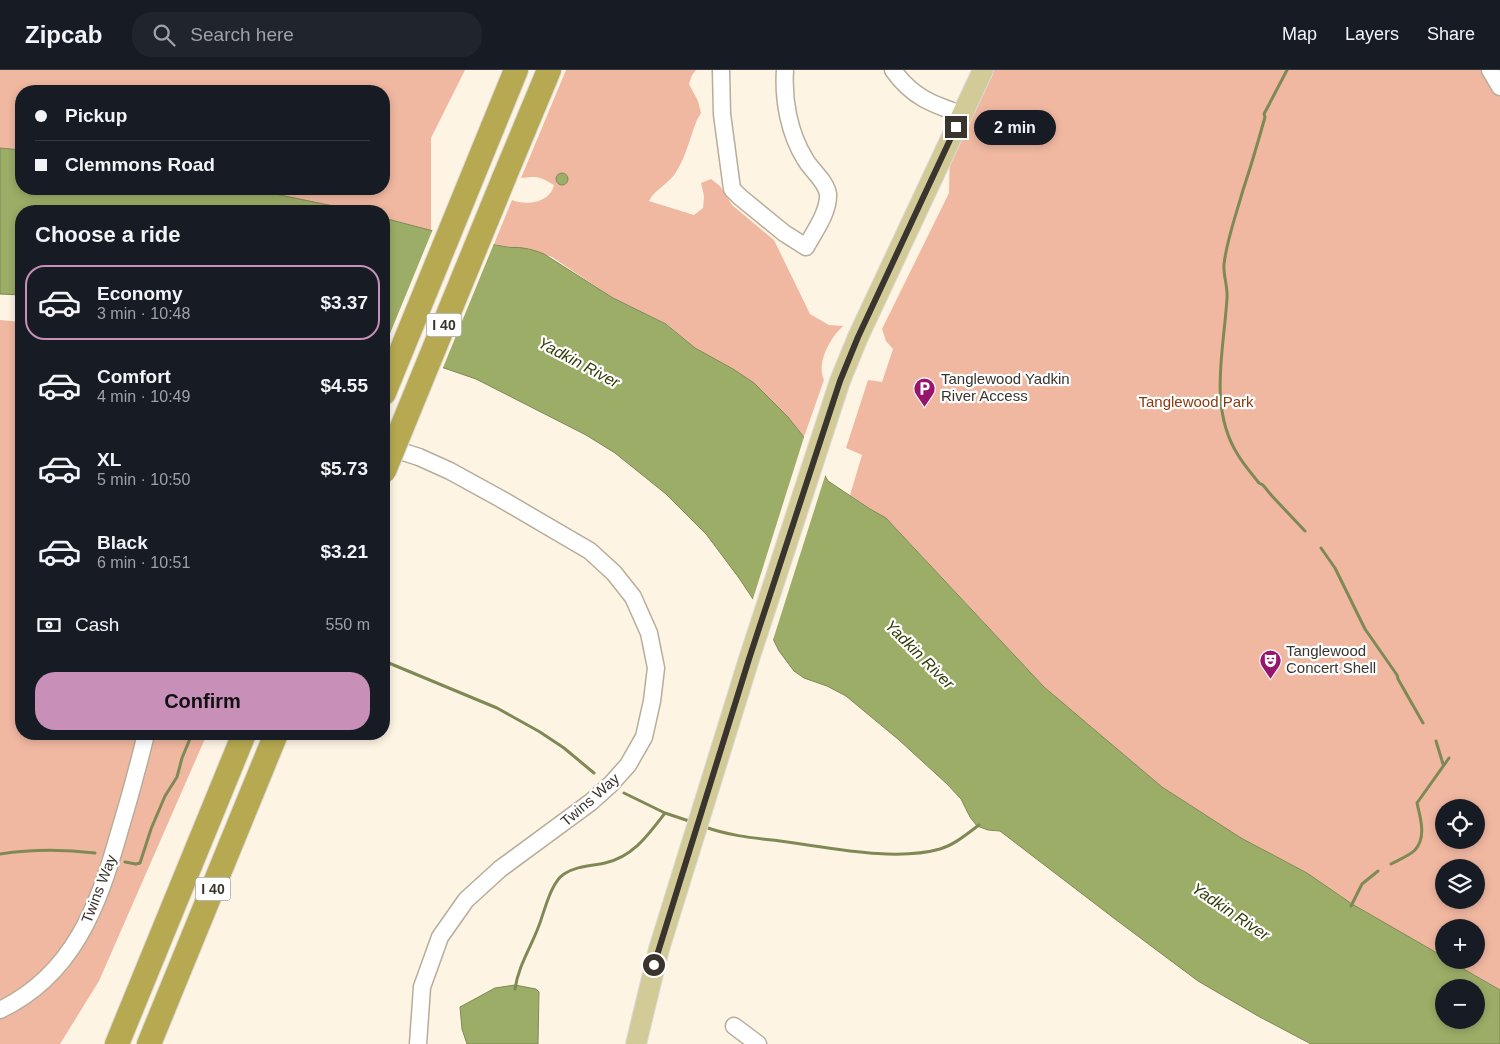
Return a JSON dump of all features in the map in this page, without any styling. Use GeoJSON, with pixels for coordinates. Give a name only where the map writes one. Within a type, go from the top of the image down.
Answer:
{"type":"FeatureCollection","features":[{"type":"Feature","properties":{"kind":"highway","name":"I 40"},"geometry":{"type":"LineString","coordinates":[[390,378],[516,70]]}},
{"type":"Feature","properties":{"kind":"highway","name":"I 40"},"geometry":{"type":"LineString","coordinates":[[390,456],[549,70]]}},
{"type":"Feature","properties":{"kind":"highway","name":"I 40"},"geometry":{"type":"LineString","coordinates":[[117,1044],[242,740]]}},
{"type":"Feature","properties":{"kind":"highway","name":"I 40"},"geometry":{"type":"LineString","coordinates":[[149,1044],[274,740]]}},
{"type":"Feature","properties":{"kind":"main road"},"geometry":{"type":"LineString","coordinates":[[636,1044],[659,949],[746,668],[840,381],[858,337],[983,70]]}},
{"type":"Feature","properties":{"kind":"street"},"geometry":{"type":"LineString","coordinates":[[721,70],[722,114],[732,188],[740,197],[784,233],[806,247],[824,212],[828,195],[824,184],[804,157],[793,130],[785,91],[785,70]]}},
{"type":"Feature","properties":{"kind":"street"},"geometry":{"type":"LineString","coordinates":[[893,70],[914,94],[962,114]]}},
{"type":"Feature","properties":{"kind":"street"},"geometry":{"type":"LineString","coordinates":[[1490,70],[1500,87]]}},
{"type":"Feature","properties":{"kind":"street","name":"Twins Way"},"geometry":{"type":"LineString","coordinates":[[390,448],[418,457],[450,471],[590,551],[614,573],[633,597],[649,633],[656,668],[652,701],[644,737],[628,765],[591,802],[545,838],[500,869],[466,900],[440,937],[422,987],[418,1044]]}},
{"type":"Feature","properties":{"kind":"street","name":"Twins Way"},"geometry":{"type":"LineString","coordinates":[[0,1010],[16,1003],[48,978],[72,950],[91,916],[107,877],[144,740]]}},
{"type":"Feature","properties":{"kind":"street"},"geometry":{"type":"LineString","coordinates":[[630,1044],[646,997]]}},
{"type":"Feature","properties":{"kind":"street"},"geometry":{"type":"LineString","coordinates":[[734,1026],[758,1044]]}},
{"type":"Feature","properties":{"kind":"green space"},"geometry":{"type":"Polygon","coordinates":[[[0,70],[465,70],[431,138],[431,231],[390,220],[390,205],[329,205],[280,195],[390,195],[390,85],[15,85],[15,149],[0,148],[0,70]]]}},
{"type":"Feature","properties":{"kind":"green space"},"geometry":{"type":"Polygon","coordinates":[[[566,70],[696,70],[689,84],[698,101],[701,113],[679,166],[670,180],[649,201],[694,215],[703,208],[704,196],[701,183],[711,179],[720,186],[732,205],[774,240],[810,314],[829,325],[843,326],[833,337],[823,359],[822,373],[824,380],[804,437],[788,417],[754,383],[695,348],[667,324],[613,298],[552,257],[524,248],[494,244],[512,200],[524,203],[537,202],[548,196],[552,191],[554,185],[541,178],[521,178],[566,70]]]}},
{"type":"Feature","properties":{"kind":"green space","name":"Tanglewood Park"},"geometry":{"type":"Polygon","coordinates":[[[988,70],[1500,70],[1500,990],[1485,981],[1485,979],[1481,979],[1464,969],[1485,969],[1485,919],[1435,919],[1435,952],[1352,904],[1307,873],[1241,838],[1162,787],[1044,687],[886,518],[850,495],[862,455],[846,448],[868,380],[882,382],[893,349],[886,341],[882,329],[949,193],[950,140],[988,70]]]}},
{"type":"Feature","properties":{"kind":"green space"},"geometry":{"type":"Polygon","coordinates":[[[0,320],[15,321],[15,740],[204,740],[99,981],[60,1044],[0,1044],[0,320]]]}},
{"type":"Feature","properties":{"kind":"water"},"geometry":{"type":"Polygon","coordinates":[[[0,148],[15,149],[15,195],[280,195],[329,205],[15,205],[15,295],[0,294],[0,148]]]}},
{"type":"Feature","properties":{"kind":"water"},"geometry":{"type":"Polygon","coordinates":[[[560,173],[564,173],[568,179],[564,185],[560,185],[556,181],[556,177],[560,173]]]}},
{"type":"Feature","properties":{"kind":"water","name":"Yadkin River"},"geometry":{"type":"Polygon","coordinates":[[[390,220],[476,241],[526,248],[544,254],[613,298],[666,324],[695,348],[754,383],[788,417],[803,436],[828,481],[886,518],[1044,687],[1162,787],[1241,838],[1307,873],[1352,904],[1435,952],[1435,969],[1464,969],[1481,979],[1435,979],[1435,1029],[1485,1029],[1485,981],[1500,990],[1500,1044],[1311,1044],[1198,981],[1000,831],[988,830],[977,826],[961,799],[947,784],[899,740],[846,696],[827,686],[804,678],[794,671],[779,651],[755,602],[739,578],[706,534],[666,494],[615,453],[586,435],[476,379],[412,357],[390,354],[390,220]]]}},
{"type":"Feature","properties":{"kind":"water"},"geometry":{"type":"Polygon","coordinates":[[[515,985],[536,989],[539,992],[538,1044],[467,1044],[462,1029],[460,1007],[495,988],[515,985]]]}},
{"type":"Feature","properties":{"kind":"pier"},"geometry":{"type":"Polygon","coordinates":[[[433,229],[495,241],[442,370],[411,359],[390,356],[390,333],[433,229]]]}},
{"type":"Feature","properties":{"kind":"pier"},"geometry":{"type":"Polygon","coordinates":[[[805,434],[826,473],[772,643],[752,602],[805,434]]]}},
{"type":"Feature","properties":{"kind":"waterway"},"geometry":{"type":"LineString","coordinates":[[1287,70],[1264,114],[1265,117],[1227,245],[1224,264],[1227,294],[1220,378],[1223,418],[1229,437],[1240,459],[1259,483],[1263,485],[1305,531]]}},
{"type":"Feature","properties":{"kind":"waterway"},"geometry":{"type":"LineString","coordinates":[[1321,548],[1335,568],[1365,629],[1397,675],[1423,723]]}},
{"type":"Feature","properties":{"kind":"waterway"},"geometry":{"type":"LineString","coordinates":[[390,663],[497,708],[564,748],[594,773]]}},
{"type":"Feature","properties":{"kind":"waterway"},"geometry":{"type":"LineString","coordinates":[[125,862],[140,863],[151,829],[165,796],[177,777],[190,740]]}},
{"type":"Feature","properties":{"kind":"waterway"},"geometry":{"type":"LineString","coordinates":[[1436,741],[1443,764]]}},
{"type":"Feature","properties":{"kind":"waterway"},"geometry":{"type":"LineString","coordinates":[[1391,864],[1410,854],[1419,845],[1422,827],[1417,803],[1449,758]]}},
{"type":"Feature","properties":{"kind":"waterway"},"geometry":{"type":"LineString","coordinates":[[624,793],[665,813],[692,822]]}},
{"type":"Feature","properties":{"kind":"waterway"},"geometry":{"type":"LineString","coordinates":[[515,989],[521,966],[538,928],[551,891],[559,878],[574,869],[605,863],[624,856],[639,844],[665,813]]}},
{"type":"Feature","properties":{"kind":"waterway"},"geometry":{"type":"LineString","coordinates":[[705,827],[751,838],[840,850],[902,854],[922,853],[940,849],[960,839],[979,825]]}},
{"type":"Feature","properties":{"kind":"waterway"},"geometry":{"type":"LineString","coordinates":[[0,854],[47,850],[95,853]]}},
{"type":"Feature","properties":{"kind":"waterway"},"geometry":{"type":"LineString","coordinates":[[1351,906],[1362,884],[1378,871]]}},
{"type":"Feature","properties":{"kind":"place","name":"Tanglewood Yadkin River Access"},"geometry":{"type":"Point","coordinates":[925,407]}},
{"type":"Feature","properties":{"kind":"place","name":"Tanglewood Concert Shell"},"geometry":{"type":"Point","coordinates":[1270,679]}},
{"type":"Feature","properties":{"kind":"route"},"geometry":{"type":"LineString","coordinates":[[654,965],[749,659],[840,381],[858,337],[956,127]]}}]}
